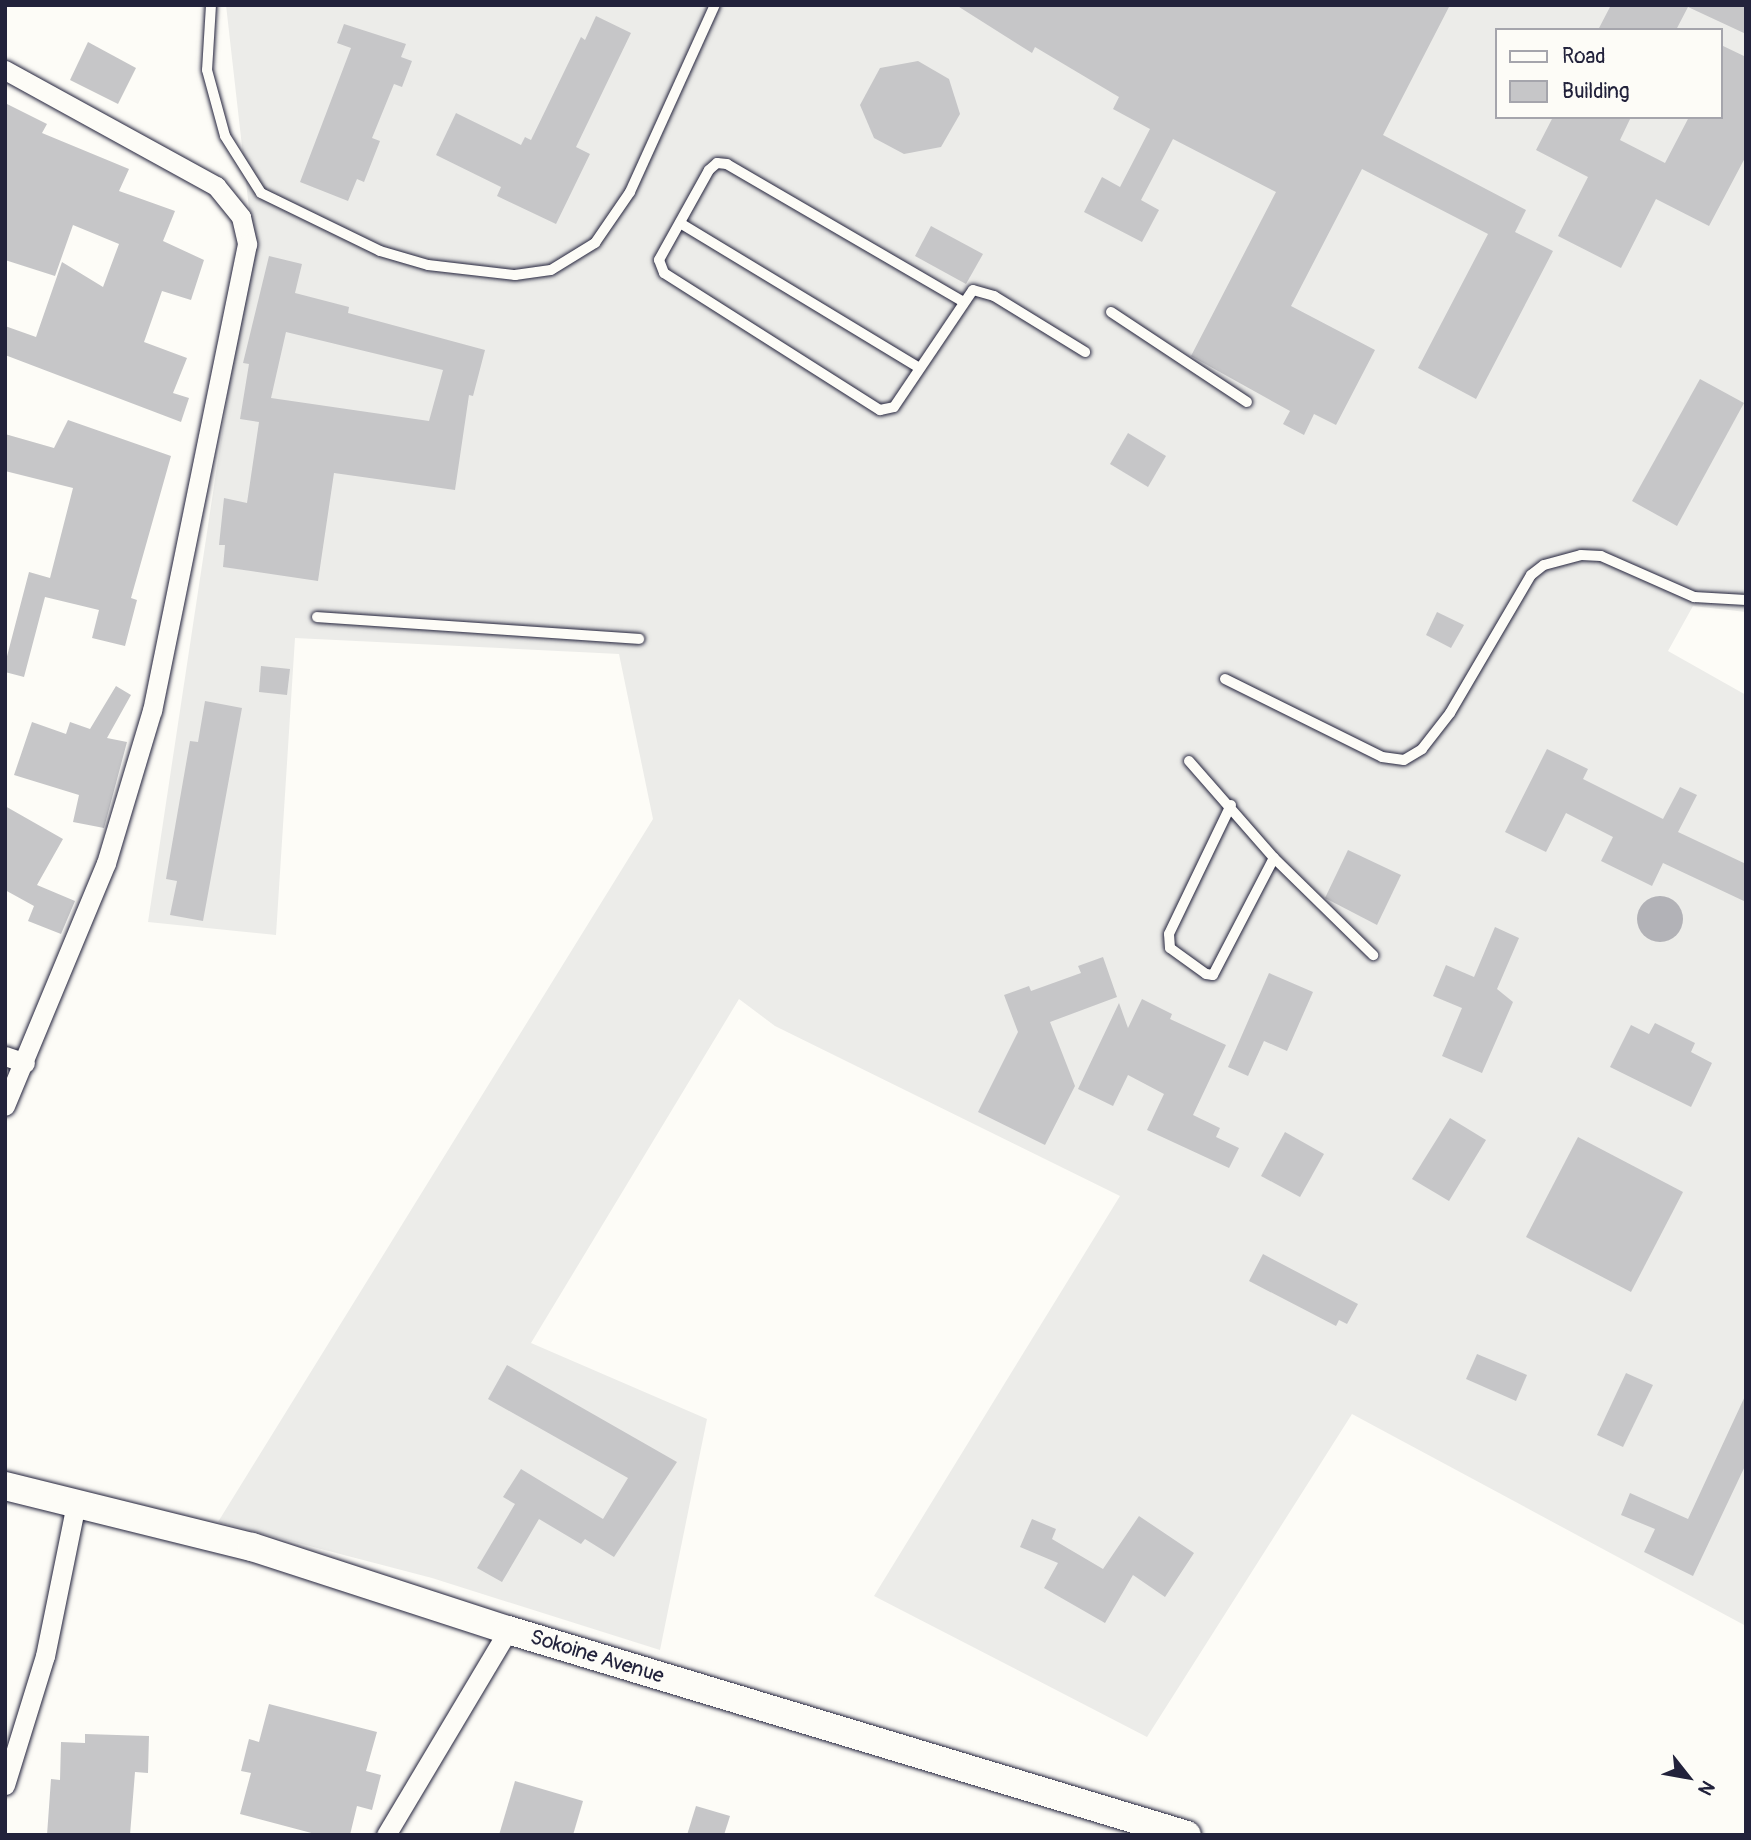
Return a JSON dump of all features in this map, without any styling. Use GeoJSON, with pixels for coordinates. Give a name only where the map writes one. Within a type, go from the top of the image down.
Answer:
{"type":"FeatureCollection","features":[{"type":"Feature","properties":{"kind":"street"},"geometry":{"type":"LineString","coordinates":[[5,71],[216,186],[242,217],[247,244],[152,710],[106,863],[5,1106]]}},
{"type":"Feature","properties":{"kind":"street"},"geometry":{"type":"LineString","coordinates":[[5,1056],[25,1062]]}},
{"type":"Feature","properties":{"kind":"street","name":"Sokoine Avenue"},"geometry":{"type":"LineString","coordinates":[[5,1486],[252,1547],[508,1630],[1187,1835]]}},
{"type":"Feature","properties":{"kind":"street"},"geometry":{"type":"LineString","coordinates":[[5,1785],[45,1656],[76,1504]]}},
{"type":"Feature","properties":{"kind":"street"},"geometry":{"type":"LineString","coordinates":[[386,1835],[508,1630]]}},
{"type":"Feature","properties":{"kind":"lane"},"geometry":{"type":"LineString","coordinates":[[211,5],[207,70],[225,136],[261,192],[380,251],[428,265],[515,275],[551,270],[595,243],[630,192],[715,5]]}},
{"type":"Feature","properties":{"kind":"lane"},"geometry":{"type":"LineString","coordinates":[[962,302],[727,164],[717,163],[709,170],[660,260],[664,273],[880,410],[894,407],[962,302],[973,290],[994,296],[1085,352]]}},
{"type":"Feature","properties":{"kind":"lane"},"geometry":{"type":"LineString","coordinates":[[680,223],[919,368]]}},
{"type":"Feature","properties":{"kind":"lane"},"geometry":{"type":"LineString","coordinates":[[1111,312],[1247,402]]}},
{"type":"Feature","properties":{"kind":"lane"},"geometry":{"type":"LineString","coordinates":[[1225,679],[1382,757],[1404,760],[1423,749],[1450,713],[1531,575],[1544,565],[1581,555],[1601,556],[1694,597],[1746,600]]}},
{"type":"Feature","properties":{"kind":"lane"},"geometry":{"type":"LineString","coordinates":[[317,617],[639,639]]}},
{"type":"Feature","properties":{"kind":"lane"},"geometry":{"type":"LineString","coordinates":[[1189,761],[1231,805],[1274,858],[1373,955]]}},
{"type":"Feature","properties":{"kind":"lane"},"geometry":{"type":"LineString","coordinates":[[1231,805],[1169,934],[1170,948],[1206,974],[1213,975],[1274,858]]}},
{"type":"Feature","properties":{"kind":"shaded area"},"geometry":{"type":"Polygon","coordinates":[[[226,5],[1746,5],[1746,612],[1693,606],[1668,651],[1746,695],[1746,1626],[1352,1414],[1147,1737],[874,1596],[1120,1196],[775,1026],[739,999],[531,1343],[707,1419],[660,1650],[432,1578],[218,1522],[653,819],[619,654],[295,638],[276,935],[148,922],[252,235],[226,5]]]}},
{"type":"Feature","properties":{"kind":"shaded area"},"geometry":{"type":"Polygon","coordinates":[[[1660,896],[1676,903],[1683,919],[1676,935],[1660,942],[1644,935],[1637,919],[1644,903],[1660,896]]]}},
{"type":"Feature","properties":{"kind":"building"},"geometry":{"type":"Polygon","coordinates":[[[956,5],[1450,5],[1383,135],[1526,210],[1515,232],[1553,251],[1476,399],[1418,368],[1488,234],[1362,169],[1291,306],[1375,350],[1336,425],[1314,414],[1304,435],[1283,424],[1290,411],[1191,356],[1276,192],[1173,139],[1141,200],[1159,210],[1142,242],[1084,212],[1102,177],[1120,187],[1150,129],[1113,109],[1119,97],[1035,47],[1032,53],[956,5]]]}},
{"type":"Feature","properties":{"kind":"building"},"geometry":{"type":"Polygon","coordinates":[[[1611,5],[1746,5],[1746,34],[1688,7],[1677,28],[1599,28],[1611,5]]]}},
{"type":"Feature","properties":{"kind":"building"},"geometry":{"type":"Polygon","coordinates":[[[596,16],[631,33],[576,147],[590,154],[556,224],[497,196],[501,187],[436,155],[456,113],[521,145],[525,137],[531,140],[581,37],[585,40],[596,16]]]}},
{"type":"Feature","properties":{"kind":"building"},"geometry":{"type":"Polygon","coordinates":[[[344,24],[406,44],[401,57],[412,61],[402,87],[394,84],[372,138],[380,141],[364,182],[357,179],[348,201],[300,182],[351,48],[337,43],[344,24]]]}},
{"type":"Feature","properties":{"kind":"building"},"geometry":{"type":"Polygon","coordinates":[[[88,42],[136,68],[118,104],[70,80],[88,42]]]}},
{"type":"Feature","properties":{"kind":"building"},"geometry":{"type":"Polygon","coordinates":[[[1723,46],[1746,57],[1746,156],[1709,226],[1656,199],[1621,268],[1558,236],[1588,177],[1536,150],[1552,119],[1630,119],[1620,140],[1665,163],[1688,119],[1723,119],[1723,46]]]}},
{"type":"Feature","properties":{"kind":"building"},"geometry":{"type":"Polygon","coordinates":[[[918,61],[949,79],[960,114],[941,147],[904,154],[874,138],[860,105],[880,68],[918,61]]]}},
{"type":"Feature","properties":{"kind":"building"},"geometry":{"type":"Polygon","coordinates":[[[5,103],[47,124],[42,133],[129,169],[119,191],[175,211],[163,241],[204,260],[191,300],[162,291],[144,342],[187,358],[173,393],[189,398],[181,422],[5,355],[5,326],[36,337],[62,262],[103,287],[119,244],[73,225],[55,276],[5,260],[5,103]]]}},
{"type":"Feature","properties":{"kind":"building"},"geometry":{"type":"Polygon","coordinates":[[[931,226],[983,254],[966,284],[915,256],[931,226]]]}},
{"type":"Feature","properties":{"kind":"building"},"geometry":{"type":"Polygon","coordinates":[[[269,256],[302,264],[295,293],[349,307],[348,313],[485,350],[473,396],[469,395],[455,490],[334,473],[318,581],[223,567],[225,545],[219,545],[224,498],[247,503],[259,422],[240,419],[249,364],[243,363],[269,256]],[[286,332],[271,398],[429,421],[443,370],[286,332]]]}},
{"type":"Feature","properties":{"kind":"building"},"geometry":{"type":"Polygon","coordinates":[[[1700,379],[1744,403],[1677,526],[1632,501],[1700,379]]]}},
{"type":"Feature","properties":{"kind":"building"},"geometry":{"type":"Polygon","coordinates":[[[68,420],[171,456],[131,598],[137,600],[125,646],[92,638],[99,610],[45,597],[24,677],[5,672],[5,664],[29,572],[50,578],[73,488],[5,471],[5,434],[54,448],[68,420]]]}},
{"type":"Feature","properties":{"kind":"building"},"geometry":{"type":"Polygon","coordinates":[[[1128,433],[1166,456],[1148,487],[1110,464],[1128,433]]]}},
{"type":"Feature","properties":{"kind":"building"},"geometry":{"type":"Polygon","coordinates":[[[1437,612],[1464,625],[1451,648],[1426,635],[1437,612]]]}},
{"type":"Feature","properties":{"kind":"building"},"geometry":{"type":"Polygon","coordinates":[[[261,666],[290,669],[287,695],[259,692],[261,666]]]}},
{"type":"Feature","properties":{"kind":"building"},"geometry":{"type":"Polygon","coordinates":[[[116,686],[131,695],[107,738],[127,742],[104,828],[73,822],[79,795],[14,775],[32,722],[66,734],[70,722],[90,729],[116,686]]]}},
{"type":"Feature","properties":{"kind":"building"},"geometry":{"type":"Polygon","coordinates":[[[205,701],[242,708],[203,921],[170,915],[177,881],[166,879],[190,741],[198,742],[205,701]]]}},
{"type":"Feature","properties":{"kind":"building"},"geometry":{"type":"Polygon","coordinates":[[[1547,749],[1588,769],[1583,779],[1663,819],[1680,787],[1697,795],[1678,832],[1746,864],[1746,902],[1663,863],[1652,886],[1601,861],[1613,837],[1566,813],[1546,852],[1505,832],[1547,749]]]}},
{"type":"Feature","properties":{"kind":"building"},"geometry":{"type":"Polygon","coordinates":[[[5,806],[63,839],[37,885],[75,901],[61,934],[28,921],[34,906],[5,890],[5,806]]]}},
{"type":"Feature","properties":{"kind":"building"},"geometry":{"type":"Polygon","coordinates":[[[1348,850],[1401,875],[1377,925],[1325,898],[1348,850]]]}},
{"type":"Feature","properties":{"kind":"building"},"geometry":{"type":"Polygon","coordinates":[[[1495,927],[1519,938],[1497,989],[1513,1002],[1482,1073],[1442,1056],[1462,1008],[1433,996],[1446,965],[1474,977],[1495,927]]]}},
{"type":"Feature","properties":{"kind":"building"},"geometry":{"type":"Polygon","coordinates":[[[1103,957],[1117,997],[1050,1022],[1075,1086],[1045,1145],[978,1112],[1018,1032],[1004,995],[1029,986],[1031,991],[1081,973],[1078,966],[1103,957]]]}},
{"type":"Feature","properties":{"kind":"building"},"geometry":{"type":"Polygon","coordinates":[[[1269,973],[1313,992],[1287,1051],[1264,1041],[1248,1076],[1228,1067],[1269,973]]]}},
{"type":"Feature","properties":{"kind":"building"},"geometry":{"type":"Polygon","coordinates":[[[1142,999],[1172,1014],[1170,1019],[1226,1045],[1193,1115],[1220,1128],[1216,1137],[1239,1148],[1229,1168],[1147,1130],[1164,1094],[1128,1075],[1113,1106],[1078,1089],[1119,1003],[1128,1028],[1142,999]]]}},
{"type":"Feature","properties":{"kind":"building"},"geometry":{"type":"Polygon","coordinates":[[[1655,1023],[1695,1043],[1691,1052],[1712,1063],[1691,1107],[1610,1067],[1631,1025],[1649,1034],[1655,1023]]]}},
{"type":"Feature","properties":{"kind":"building"},"geometry":{"type":"Polygon","coordinates":[[[1450,1118],[1486,1140],[1449,1201],[1412,1179],[1450,1118]]]}},
{"type":"Feature","properties":{"kind":"building"},"geometry":{"type":"Polygon","coordinates":[[[1285,1132],[1324,1154],[1300,1197],[1261,1176],[1285,1132]]]}},
{"type":"Feature","properties":{"kind":"building"},"geometry":{"type":"Polygon","coordinates":[[[1578,1137],[1683,1192],[1631,1292],[1526,1237],[1578,1137]]]}},
{"type":"Feature","properties":{"kind":"building"},"geometry":{"type":"Polygon","coordinates":[[[1263,1254],[1358,1304],[1347,1324],[1339,1320],[1336,1326],[1249,1281],[1263,1254]]]}},
{"type":"Feature","properties":{"kind":"building"},"geometry":{"type":"Polygon","coordinates":[[[1477,1354],[1527,1375],[1516,1401],[1466,1379],[1477,1354]]]}},
{"type":"Feature","properties":{"kind":"building"},"geometry":{"type":"Polygon","coordinates":[[[507,1365],[677,1462],[614,1557],[585,1539],[581,1544],[539,1519],[502,1582],[477,1568],[515,1504],[503,1497],[521,1469],[603,1519],[628,1478],[488,1399],[507,1365]]]}},
{"type":"Feature","properties":{"kind":"building"},"geometry":{"type":"Polygon","coordinates":[[[1626,1373],[1653,1385],[1623,1447],[1597,1435],[1626,1373]]]}},
{"type":"Feature","properties":{"kind":"building"},"geometry":{"type":"Polygon","coordinates":[[[1746,1394],[1746,1464],[1693,1576],[1644,1552],[1655,1529],[1621,1515],[1630,1493],[1688,1519],[1746,1394]]]}},
{"type":"Feature","properties":{"kind":"building"},"geometry":{"type":"Polygon","coordinates":[[[1139,1516],[1194,1553],[1165,1597],[1133,1575],[1105,1623],[1044,1588],[1058,1563],[1020,1547],[1032,1519],[1056,1529],[1052,1539],[1103,1569],[1139,1516]]]}},
{"type":"Feature","properties":{"kind":"building"},"geometry":{"type":"Polygon","coordinates":[[[269,1704],[377,1732],[366,1771],[381,1775],[372,1810],[357,1806],[350,1835],[319,1835],[240,1814],[251,1773],[241,1771],[249,1739],[259,1742],[269,1704]]]}},
{"type":"Feature","properties":{"kind":"building"},"geometry":{"type":"Polygon","coordinates":[[[85,1734],[149,1736],[148,1773],[135,1772],[130,1835],[47,1835],[51,1779],[60,1780],[61,1742],[85,1743],[85,1734]]]}},
{"type":"Feature","properties":{"kind":"building"},"geometry":{"type":"Polygon","coordinates":[[[515,1781],[583,1801],[573,1835],[499,1835],[515,1781]]]}},
{"type":"Feature","properties":{"kind":"building"},"geometry":{"type":"Polygon","coordinates":[[[696,1806],[730,1816],[724,1835],[687,1835],[696,1806]]]}}]}
